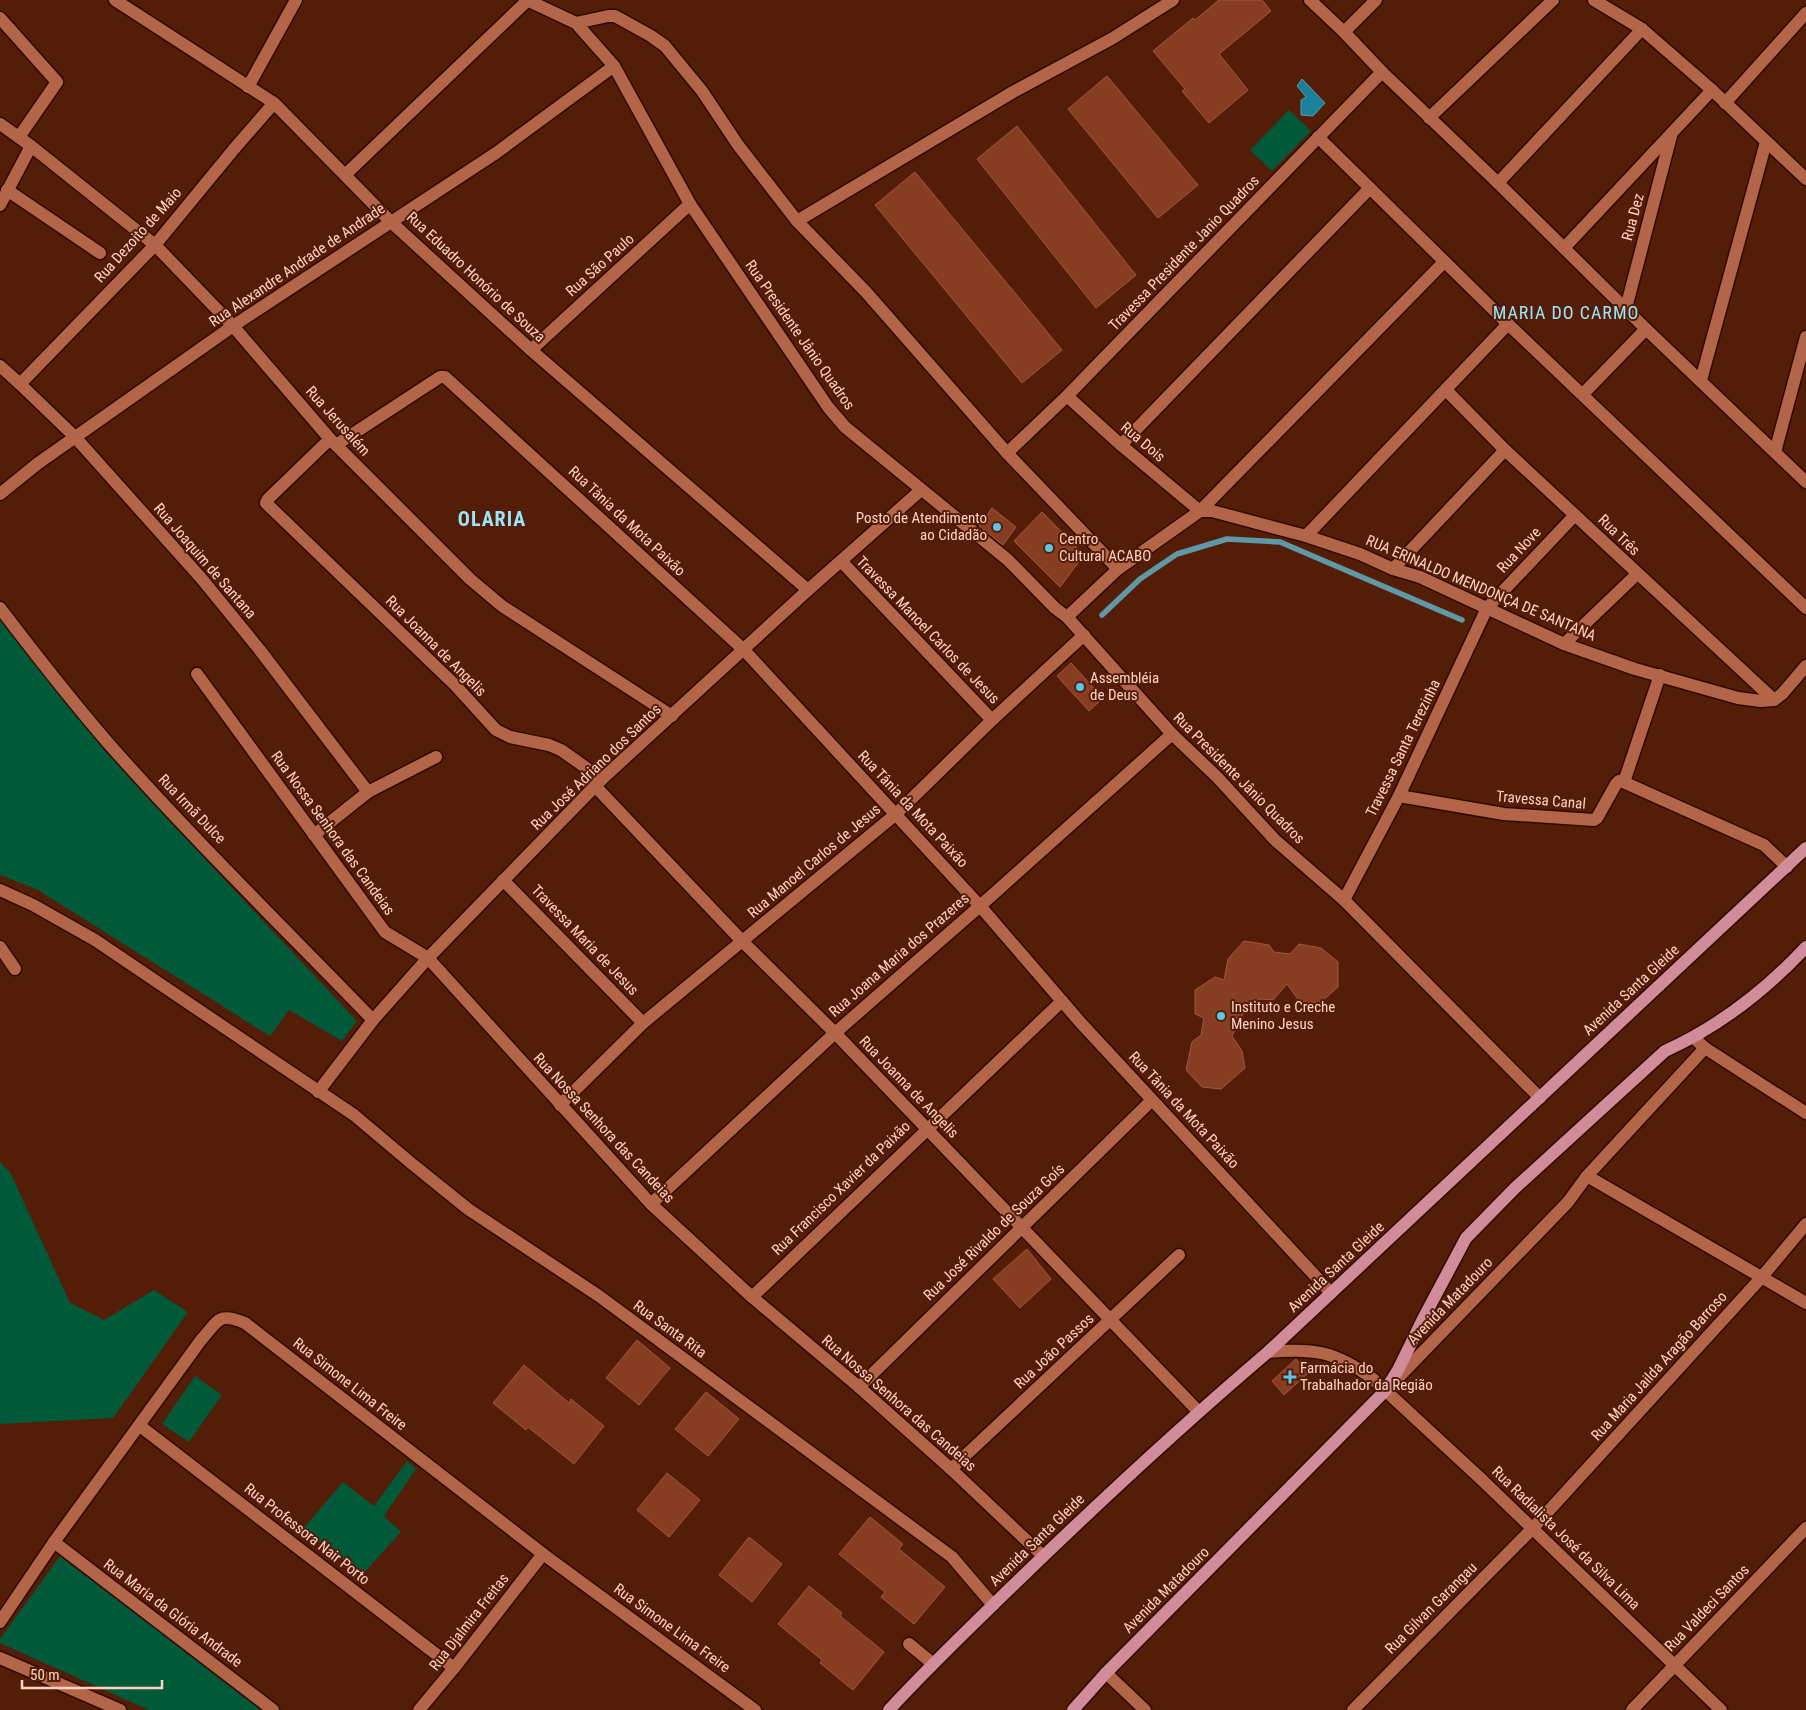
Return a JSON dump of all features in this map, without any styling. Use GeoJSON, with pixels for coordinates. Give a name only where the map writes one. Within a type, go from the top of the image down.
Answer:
{"type":"FeatureCollection","features":[{"type":"Feature","properties":{"kind":"main road","name":"Avenida Santa Gleide"},"geometry":{"type":"LineString","coordinates":[[889,1710],[932,1663],[1043,1556],[1198,1412],[1268,1352],[1806,848]]}},
{"type":"Feature","properties":{"kind":"main road"},"geometry":{"type":"LineString","coordinates":[[1386,1391],[1466,1238],[1515,1188],[1666,1051],[1694,1038],[1739,1008],[1779,976],[1806,947]]}},
{"type":"Feature","properties":{"kind":"main road","name":"Avenida Matadouro"},"geometry":{"type":"LineString","coordinates":[[1073,1710],[1106,1673],[1386,1391]]}},
{"type":"Feature","properties":{"kind":"street","name":"Rua Eduadro Honório de Souza"},"geometry":{"type":"LineString","coordinates":[[115,0],[274,103],[391,222],[531,350],[808,590]]}},
{"type":"Feature","properties":{"kind":"street"},"geometry":{"type":"LineString","coordinates":[[248,86],[296,0]]}},
{"type":"Feature","properties":{"kind":"street"},"geometry":{"type":"LineString","coordinates":[[345,175],[528,0]]}},
{"type":"Feature","properties":{"kind":"street","name":"Rua Presidente Jânio Quadros"},"geometry":{"type":"LineString","coordinates":[[528,0],[576,23],[614,66],[690,204],[836,417],[845,427],[1008,560],[1055,608],[1067,617],[1172,734],[1216,777],[1275,840],[1344,900],[1540,1098]]}},
{"type":"Feature","properties":{"kind":"street"},"geometry":{"type":"LineString","coordinates":[[797,221],[1013,92],[1113,38],[1172,0]]}},
{"type":"Feature","properties":{"kind":"street"},"geometry":{"type":"LineString","coordinates":[[1310,0],[1429,118],[1806,482]]}},
{"type":"Feature","properties":{"kind":"street"},"geometry":{"type":"LineString","coordinates":[[1344,32],[1376,0]]}},
{"type":"Feature","properties":{"kind":"street"},"geometry":{"type":"LineString","coordinates":[[1429,118],[1553,0]]}},
{"type":"Feature","properties":{"kind":"street"},"geometry":{"type":"LineString","coordinates":[[1594,0],[1642,29],[1712,90],[1806,179]]}},
{"type":"Feature","properties":{"kind":"street"},"geometry":{"type":"LineString","coordinates":[[1725,103],[1806,13]]}},
{"type":"Feature","properties":{"kind":"street"},"geometry":{"type":"LineString","coordinates":[[576,23],[615,16],[652,36],[665,46],[702,91],[738,145],[797,221],[866,292],[1007,453],[1118,569]]}},
{"type":"Feature","properties":{"kind":"street"},"geometry":{"type":"LineString","coordinates":[[0,18],[57,82],[19,136]]}},
{"type":"Feature","properties":{"kind":"street"},"geometry":{"type":"LineString","coordinates":[[1498,183],[1642,29]]}},
{"type":"Feature","properties":{"kind":"street","name":"Rua Alexandre Andrade de Andrade"},"geometry":{"type":"LineString","coordinates":[[0,494],[37,464],[233,326],[496,153],[614,66]]}},
{"type":"Feature","properties":{"kind":"street","name":"Travessa Presidente Janio Quadros"},"geometry":{"type":"LineString","coordinates":[[1007,453],[1067,396],[1382,72]]}},
{"type":"Feature","properties":{"kind":"street"},"geometry":{"type":"LineString","coordinates":[[1564,248],[1712,90]]}},
{"type":"Feature","properties":{"kind":"street","name":"Rua Dezoito de Maio"},"geometry":{"type":"LineString","coordinates":[[20,384],[155,245],[274,103]]}},
{"type":"Feature","properties":{"kind":"street","name":"Rua Jerusalém"},"geometry":{"type":"LineString","coordinates":[[0,124],[19,136],[155,245],[233,326],[333,442],[470,579],[502,606],[672,716]]}},
{"type":"Feature","properties":{"kind":"street","name":"Rua Dez"},"geometry":{"type":"LineString","coordinates":[[1626,308],[1672,133]]}},
{"type":"Feature","properties":{"kind":"street"},"geometry":{"type":"LineString","coordinates":[[1318,137],[1508,324],[1806,608]]}},
{"type":"Feature","properties":{"kind":"street"},"geometry":{"type":"LineString","coordinates":[[1701,380],[1766,142]]}},
{"type":"Feature","properties":{"kind":"street"},"geometry":{"type":"LineString","coordinates":[[0,206],[31,146]]}},
{"type":"Feature","properties":{"kind":"street"},"geometry":{"type":"LineString","coordinates":[[1121,445],[1370,188]]}},
{"type":"Feature","properties":{"kind":"street"},"geometry":{"type":"LineString","coordinates":[[7,190],[100,253]]}},
{"type":"Feature","properties":{"kind":"street","name":"Rua São Paulo"},"geometry":{"type":"LineString","coordinates":[[531,350],[690,204]]}},
{"type":"Feature","properties":{"kind":"street"},"geometry":{"type":"LineString","coordinates":[[1067,617],[1118,569],[1200,510],[1444,262]]}},
{"type":"Feature","properties":{"kind":"street"},"geometry":{"type":"LineString","coordinates":[[1306,536],[1508,324]]}},
{"type":"Feature","properties":{"kind":"street"},"geometry":{"type":"LineString","coordinates":[[1582,394],[1646,328]]}},
{"type":"Feature","properties":{"kind":"street"},"geometry":{"type":"LineString","coordinates":[[1775,452],[1806,337]]}},
{"type":"Feature","properties":{"kind":"street","name":"Rua Joaquim de Santana"},"geometry":{"type":"LineString","coordinates":[[0,366],[75,437],[201,578],[368,792]]}},
{"type":"Feature","properties":{"kind":"street","name":"Rua Tânia da Mota Paixão"},"geometry":{"type":"LineString","coordinates":[[333,442],[442,376],[568,488],[744,650],[980,906],[1062,1001],[1152,1100],[1331,1293]]}},
{"type":"Feature","properties":{"kind":"street","name":"Rua Três"},"geometry":{"type":"LineString","coordinates":[[1446,390],[1505,450],[1774,700]]}},
{"type":"Feature","properties":{"kind":"street","name":"Rua Dois"},"geometry":{"type":"LineString","coordinates":[[1067,396],[1121,445],[1200,510]]}},
{"type":"Feature","properties":{"kind":"street","name":"Rua Joanna de Angelis"},"geometry":{"type":"LineString","coordinates":[[333,442],[266,503],[456,685],[496,730],[510,737],[550,745],[561,750],[599,782],[742,941],[835,1033],[1022,1226],[1198,1412]]}},
{"type":"Feature","properties":{"kind":"street"},"geometry":{"type":"LineString","coordinates":[[1393,569],[1505,450]]}},
{"type":"Feature","properties":{"kind":"street","name":"Rua José Adriano dos Santos"},"geometry":{"type":"LineString","coordinates":[[318,1092],[373,1020],[428,958],[599,782],[808,590],[921,490]]}},
{"type":"Feature","properties":{"kind":"street","name":"RUA ERINALDO MENDONÇA DE SANTANA"},"geometry":{"type":"LineString","coordinates":[[1200,510],[1306,536],[1360,554],[1393,569],[1420,577],[1564,644],[1738,698],[1761,701],[1774,700]]}},
{"type":"Feature","properties":{"kind":"street","name":"Rua Nove"},"geometry":{"type":"LineString","coordinates":[[1487,608],[1574,515]]}},
{"type":"Feature","properties":{"kind":"street","name":"Travessa Manoel Carlos de Jesus"},"geometry":{"type":"LineString","coordinates":[[841,561],[992,720]]}},
{"type":"Feature","properties":{"kind":"street"},"geometry":{"type":"LineString","coordinates":[[1564,644],[1637,574]]}},
{"type":"Feature","properties":{"kind":"street","name":"Rua Irmã Dulce"},"geometry":{"type":"LineString","coordinates":[[0,608],[109,744],[373,1020]]}},
{"type":"Feature","properties":{"kind":"street","name":"Travessa Santa Terezinha"},"geometry":{"type":"LineString","coordinates":[[1344,900],[1399,796],[1487,608]]}},
{"type":"Feature","properties":{"kind":"street","name":"Rua Manoel Carlos de Jesus"},"geometry":{"type":"LineString","coordinates":[[560,1105],[643,1023],[896,814],[992,720],[1084,635]]}},
{"type":"Feature","properties":{"kind":"street"},"geometry":{"type":"LineString","coordinates":[[1774,700],[1782,694],[1806,666]]}},
{"type":"Feature","properties":{"kind":"street","name":"Rua Nossa Senhora das Candeias"},"geometry":{"type":"LineString","coordinates":[[197,674],[385,932],[428,958],[651,1204],[752,1297],[951,1469],[1043,1556]]}},
{"type":"Feature","properties":{"kind":"street"},"geometry":{"type":"LineString","coordinates":[[1660,675],[1624,782],[1764,846],[1787,867]]}},
{"type":"Feature","properties":{"kind":"street","name":"Rua Joana Maria dos Prazeres"},"geometry":{"type":"LineString","coordinates":[[651,1204],[835,1033],[1172,734]]}},
{"type":"Feature","properties":{"kind":"street"},"geometry":{"type":"LineString","coordinates":[[314,835],[368,792],[436,757]]}},
{"type":"Feature","properties":{"kind":"street","name":"Travessa Canal"},"geometry":{"type":"LineString","coordinates":[[1399,796],[1504,814],[1594,820],[1598,818],[1617,782],[1624,782]]}},
{"type":"Feature","properties":{"kind":"street","name":"Travessa Maria de Jesus"},"geometry":{"type":"LineString","coordinates":[[504,880],[643,1023]]}},
{"type":"Feature","properties":{"kind":"street"},"geometry":{"type":"LineString","coordinates":[[0,890],[59,919],[95,940],[318,1092]]}},
{"type":"Feature","properties":{"kind":"street"},"geometry":{"type":"LineString","coordinates":[[0,947],[15,969]]}},
{"type":"Feature","properties":{"kind":"street","name":"Rua Francisco Xavier da Paixão"},"geometry":{"type":"LineString","coordinates":[[752,1297],[1062,1001]]}},
{"type":"Feature","properties":{"kind":"street"},"geometry":{"type":"LineString","coordinates":[[1694,1038],[1705,1048],[1806,1113]]}},
{"type":"Feature","properties":{"kind":"street","name":"Avenida Matadouro"},"geometry":{"type":"LineString","coordinates":[[1386,1391],[1568,1202],[1586,1176],[1705,1048]]}},
{"type":"Feature","properties":{"kind":"street","name":"Rua Santa Rita"},"geometry":{"type":"LineString","coordinates":[[318,1092],[354,1115],[411,1164],[468,1209],[599,1296],[952,1557],[993,1605]]}},
{"type":"Feature","properties":{"kind":"street","name":"Rua José Rivaldo de Souza Goís"},"geometry":{"type":"LineString","coordinates":[[858,1387],[1152,1100]]}},
{"type":"Feature","properties":{"kind":"street"},"geometry":{"type":"LineString","coordinates":[[1586,1176],[1806,1303]]}},
{"type":"Feature","properties":{"kind":"street","name":"Rua Maria Jailda Aragão Barroso"},"geometry":{"type":"LineString","coordinates":[[1533,1528],[1761,1278],[1806,1224]]}},
{"type":"Feature","properties":{"kind":"street","name":"Rua João Passos"},"geometry":{"type":"LineString","coordinates":[[951,1469],[1179,1255]]}},
{"type":"Feature","properties":{"kind":"street","name":"Rua Simone Lima Freire"},"geometry":{"type":"LineString","coordinates":[[0,1622],[54,1542],[202,1340],[218,1321],[225,1317],[230,1317],[245,1323],[543,1554],[755,1710]]}},
{"type":"Feature","properties":{"kind":"street","name":"Rua Radialista José da Silva Lima"},"geometry":{"type":"LineString","coordinates":[[1268,1352],[1308,1350],[1337,1357],[1356,1366],[1386,1391],[1533,1528],[1721,1710]]}},
{"type":"Feature","properties":{"kind":"street","name":"Rua Professora Nair Porto"},"geometry":{"type":"LineString","coordinates":[[140,1426],[454,1668]]}},
{"type":"Feature","properties":{"kind":"street","name":"Rua Gilvan Garangau"},"geometry":{"type":"LineString","coordinates":[[1353,1710],[1533,1528]]}},
{"type":"Feature","properties":{"kind":"street","name":"Rua Valdeci Santos"},"geometry":{"type":"LineString","coordinates":[[1632,1710],[1806,1528]]}},
{"type":"Feature","properties":{"kind":"street","name":"Rua Maria da Glória Andrade"},"geometry":{"type":"LineString","coordinates":[[54,1542],[273,1710]]}},
{"type":"Feature","properties":{"kind":"street","name":"Rua Djalmira Freitas"},"geometry":{"type":"LineString","coordinates":[[419,1710],[543,1554]]}},
{"type":"Feature","properties":{"kind":"street"},"geometry":{"type":"LineString","coordinates":[[909,1644],[932,1663]]}},
{"type":"Feature","properties":{"kind":"street"},"geometry":{"type":"LineString","coordinates":[[0,1658],[120,1710]]}},
{"type":"Feature","properties":{"kind":"street"},"geometry":{"type":"LineString","coordinates":[[1106,1673],[1145,1710]]}},
{"type":"Feature","properties":{"kind":"green space"},"geometry":{"type":"Polygon","coordinates":[[[1289,110],[1311,131],[1272,171],[1250,150],[1289,110]]]}},
{"type":"Feature","properties":{"kind":"green space"},"geometry":{"type":"Polygon","coordinates":[[[0,613],[194,847],[357,1021],[342,1041],[289,1010],[270,1036],[38,890],[0,875],[0,613]]]}},
{"type":"Feature","properties":{"kind":"green space"},"geometry":{"type":"Polygon","coordinates":[[[0,1162],[10,1172],[70,1303],[104,1320],[154,1290],[188,1312],[113,1418],[0,1424],[0,1162]]]}},
{"type":"Feature","properties":{"kind":"green space"},"geometry":{"type":"Polygon","coordinates":[[[195,1376],[222,1395],[189,1442],[162,1424],[195,1376]]]}},
{"type":"Feature","properties":{"kind":"green space"},"geometry":{"type":"Polygon","coordinates":[[[407,1461],[416,1469],[384,1516],[401,1532],[362,1575],[303,1529],[343,1482],[374,1506],[407,1461]]]}},
{"type":"Feature","properties":{"kind":"green space"},"geometry":{"type":"Polygon","coordinates":[[[60,1556],[262,1710],[149,1710],[0,1643],[0,1639],[60,1556]]]}},
{"type":"Feature","properties":{"kind":"water"},"geometry":{"type":"Polygon","coordinates":[[[1302,79],[1325,103],[1313,116],[1301,115],[1301,100],[1306,97],[1297,86],[1302,79]]]}},
{"type":"Feature","properties":{"kind":"building"},"geometry":{"type":"Polygon","coordinates":[[[1219,0],[1262,0],[1271,11],[1219,54],[1248,90],[1209,123],[1182,91],[1185,89],[1153,51],[1193,18],[1195,20],[1219,0]]]}},
{"type":"Feature","properties":{"kind":"building"},"geometry":{"type":"Polygon","coordinates":[[[1107,76],[1198,185],[1158,218],[1068,109],[1107,76]]]}},
{"type":"Feature","properties":{"kind":"building"},"geometry":{"type":"Polygon","coordinates":[[[1017,126],[1136,275],[1096,308],[977,159],[1017,126]]]}},
{"type":"Feature","properties":{"kind":"building"},"geometry":{"type":"Polygon","coordinates":[[[915,172],[1062,350],[1022,383],[875,205],[915,172]]]}},
{"type":"Feature","properties":{"kind":"building","name":"Posto de Atendimento ao Cidadão"},"geometry":{"type":"Polygon","coordinates":[[[992,508],[1016,527],[1003,545],[979,526],[992,508]]]}},
{"type":"Feature","properties":{"kind":"building","name":"Centro Cultural ACABO"},"geometry":{"type":"Polygon","coordinates":[[[1042,512],[1084,555],[1060,587],[1014,541],[1042,512]]]}},
{"type":"Feature","properties":{"kind":"building","name":"Assembléia de Deus"},"geometry":{"type":"Polygon","coordinates":[[[1071,663],[1103,698],[1089,711],[1057,676],[1071,663]]]}},
{"type":"Feature","properties":{"kind":"building","name":"Instituto e Creche Menino Jesus"},"geometry":{"type":"Polygon","coordinates":[[[1244,941],[1269,945],[1274,952],[1290,954],[1299,944],[1321,948],[1338,962],[1338,987],[1320,1003],[1300,1002],[1287,984],[1273,1000],[1261,999],[1248,1004],[1232,1036],[1242,1051],[1245,1068],[1221,1089],[1202,1087],[1186,1070],[1192,1042],[1201,1035],[1204,1018],[1195,1014],[1195,990],[1215,977],[1224,980],[1228,959],[1244,941]]]}},
{"type":"Feature","properties":{"kind":"building"},"geometry":{"type":"Polygon","coordinates":[[[1027,1249],[1051,1279],[1020,1308],[993,1279],[1027,1249]]]}},
{"type":"Feature","properties":{"kind":"building"},"geometry":{"type":"Polygon","coordinates":[[[637,1340],[670,1368],[639,1405],[606,1378],[637,1340]]]}},
{"type":"Feature","properties":{"kind":"building","name":"Farmácia do Trabalhador da Região"},"geometry":{"type":"Polygon","coordinates":[[[1296,1359],[1308,1373],[1284,1395],[1272,1381],[1296,1359]]]}},
{"type":"Feature","properties":{"kind":"building"},"geometry":{"type":"Polygon","coordinates":[[[524,1365],[569,1403],[571,1399],[604,1426],[574,1464],[528,1427],[526,1430],[493,1403],[524,1365]]]}},
{"type":"Feature","properties":{"kind":"building"},"geometry":{"type":"Polygon","coordinates":[[[706,1392],[739,1419],[708,1456],[675,1429],[706,1392]]]}},
{"type":"Feature","properties":{"kind":"building"},"geometry":{"type":"Polygon","coordinates":[[[667,1473],[700,1500],[669,1537],[637,1510],[667,1473]]]}},
{"type":"Feature","properties":{"kind":"building"},"geometry":{"type":"Polygon","coordinates":[[[870,1517],[903,1544],[899,1549],[945,1587],[914,1624],[881,1597],[885,1592],[839,1554],[870,1517]]]}},
{"type":"Feature","properties":{"kind":"building"},"geometry":{"type":"Polygon","coordinates":[[[749,1537],[782,1564],[752,1602],[719,1575],[749,1537]]]}},
{"type":"Feature","properties":{"kind":"building"},"geometry":{"type":"Polygon","coordinates":[[[809,1586],[842,1613],[840,1616],[884,1652],[853,1690],[820,1663],[822,1660],[778,1624],[809,1586]]]}},
{"type":"Feature","properties":{"kind":"waterway"},"geometry":{"type":"LineString","coordinates":[[1102,615],[1140,579],[1177,554],[1227,539],[1280,542],[1462,620]]}},
{"type":"Feature","properties":{"kind":"place","name":"Posto de Atendimento ao Cidadão"},"geometry":{"type":"Point","coordinates":[997,527]}},
{"type":"Feature","properties":{"kind":"place","name":"Centro Cultural ACABO"},"geometry":{"type":"Point","coordinates":[1049,548]}},
{"type":"Feature","properties":{"kind":"place","name":"Assembléia de Deus"},"geometry":{"type":"Point","coordinates":[1080,687]}},
{"type":"Feature","properties":{"kind":"place","name":"Instituto e Creche Menino Jesus"},"geometry":{"type":"Point","coordinates":[1221,1016]}},
{"type":"Feature","properties":{"kind":"place","name":"Farmácia do Trabalhador da Região"},"geometry":{"type":"Point","coordinates":[1290,1377]}},
{"type":"Feature","properties":{"kind":"district","name":"MARIA DO CARMO"},"geometry":{"type":"Point","coordinates":[1566,312]}},
{"type":"Feature","properties":{"kind":"district","name":"OLARIA"},"geometry":{"type":"Point","coordinates":[492,519]}}]}
